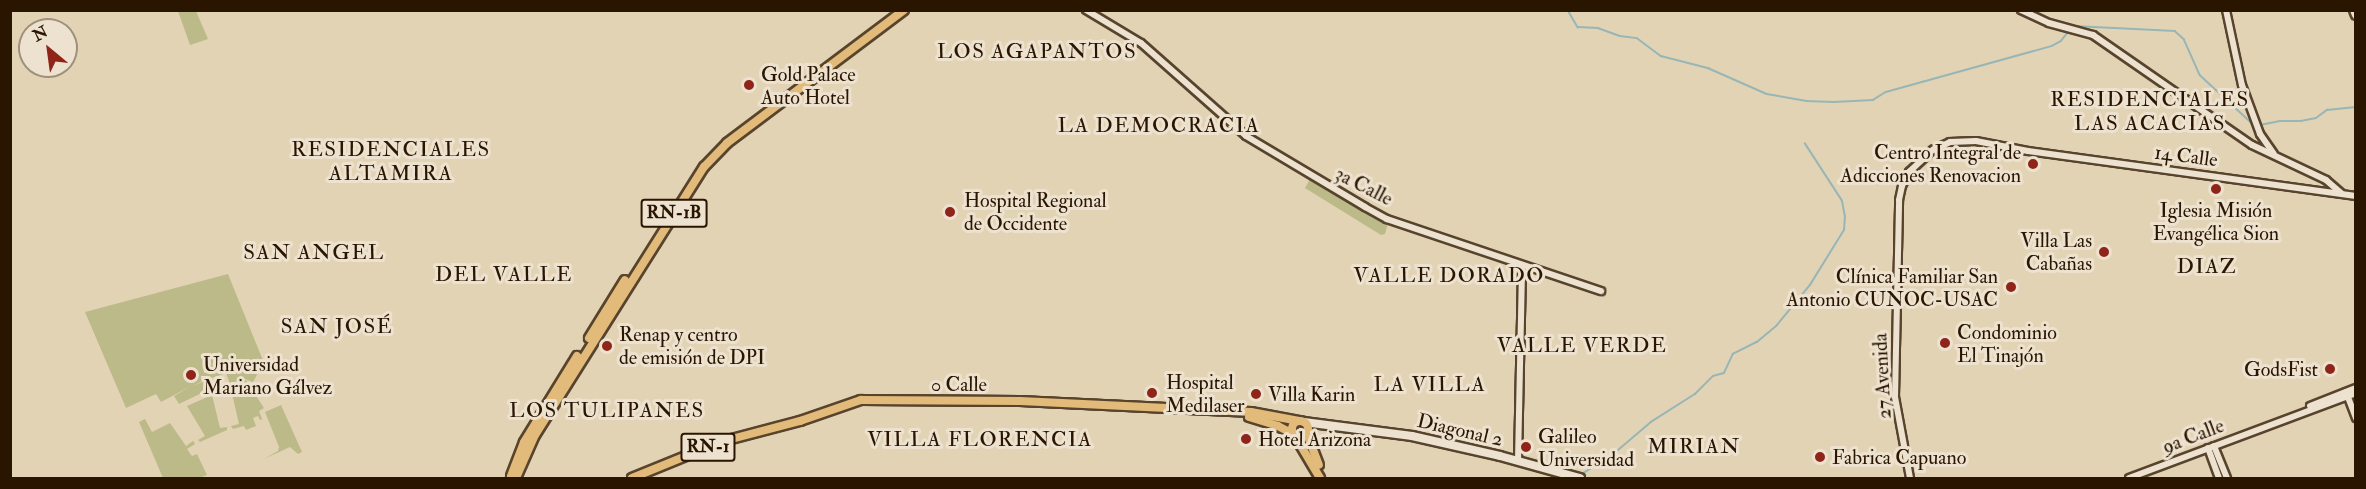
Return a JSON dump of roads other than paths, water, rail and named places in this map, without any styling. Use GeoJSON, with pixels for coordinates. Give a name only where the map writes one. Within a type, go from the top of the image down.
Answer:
{"type":"FeatureCollection","features":[{"type":"Feature","properties":{"kind":"main road","name":"RN-1B"},"geometry":{"type":"LineString","coordinates":[[510,478],[520,450],[550,398],[701,162],[731,133],[896,10]]}},
{"type":"Feature","properties":{"kind":"main road","name":"RN-1B"},"geometry":{"type":"LineString","coordinates":[[516,478],[535,435],[704,166],[727,143],[904,10]]}},
{"type":"Feature","properties":{"kind":"main road"},"geometry":{"type":"LineString","coordinates":[[2354,10],[2355,15]]}},
{"type":"Feature","properties":{"kind":"main road","name":"0 Calle"},"geometry":{"type":"LineString","coordinates":[[632,478],[728,439],[800,421],[846,404],[869,400],[1020,401],[1239,412],[1304,427]]}},
{"type":"Feature","properties":{"kind":"main road","name":"0 Calle"},"geometry":{"type":"LineString","coordinates":[[643,478],[715,448],[797,428],[863,405],[1007,406],[1239,417],[1263,420],[1294,435]]}},
{"type":"Feature","properties":{"kind":"main road","name":"Diagonal 2"},"geometry":{"type":"LineString","coordinates":[[1304,427],[1331,424],[1412,436],[1580,478]]}},
{"type":"Feature","properties":{"kind":"main road"},"geometry":{"type":"LineString","coordinates":[[1304,427],[1293,425],[1294,435],[1320,478]]}},
{"type":"Feature","properties":{"kind":"main road"},"geometry":{"type":"LineString","coordinates":[[1294,435],[1300,438],[1304,427]]}},
{"type":"Feature","properties":{"kind":"main road"},"geometry":{"type":"LineString","coordinates":[[1304,427],[1326,478]]}},
{"type":"Feature","properties":{"kind":"street","name":"3a Calle"},"geometry":{"type":"LineString","coordinates":[[1086,10],[1141,43],[1246,136],[1296,169],[1385,218],[1601,291]]}},
{"type":"Feature","properties":{"kind":"street"},"geometry":{"type":"LineString","coordinates":[[2021,10],[2104,42],[2246,140],[2329,182],[2342,194]]}},
{"type":"Feature","properties":{"kind":"street"},"geometry":{"type":"LineString","coordinates":[[2226,10],[2239,78],[2251,111],[2260,134],[2270,150],[2282,159]]}},
{"type":"Feature","properties":{"kind":"street","name":"14 Calle"},"geometry":{"type":"LineString","coordinates":[[1914,167],[1942,144],[1976,141],[2028,151],[2355,196]]}},
{"type":"Feature","properties":{"kind":"street","name":"27 Avenida"},"geometry":{"type":"LineString","coordinates":[[1910,478],[1895,397],[1895,379],[1900,192],[1914,167]]}},
{"type":"Feature","properties":{"kind":"street"},"geometry":{"type":"LineString","coordinates":[[1518,461],[1522,266]]}},
{"type":"Feature","properties":{"kind":"street"},"geometry":{"type":"LineString","coordinates":[[2352,393],[2355,418]]}},
{"type":"Feature","properties":{"kind":"street","name":"9a Calle"},"geometry":{"type":"LineString","coordinates":[[2129,478],[2352,393]]}},
{"type":"Feature","properties":{"kind":"street"},"geometry":{"type":"LineString","coordinates":[[2211,447],[2219,478]]}},
{"type":"Feature","properties":{"kind":"street"},"geometry":{"type":"LineString","coordinates":[[2211,447],[2227,478]]}},
{"type":"Feature","properties":{"kind":"waterway"},"geometry":{"type":"LineString","coordinates":[[1568,10],[1578,27],[1598,28],[1620,36],[1637,38],[1661,56],[1708,68],[1767,94],[1806,101],[1873,100],[1886,92],[2052,46],[2061,41],[2068,32]]}},
{"type":"Feature","properties":{"kind":"waterway"},"geometry":{"type":"LineString","coordinates":[[2074,26],[2175,31],[2184,39],[2200,75],[2253,124]]}},
{"type":"Feature","properties":{"kind":"waterway"},"geometry":{"type":"LineString","coordinates":[[2260,125],[2280,121],[2301,121],[2316,118],[2327,110],[2356,107]]}},
{"type":"Feature","properties":{"kind":"waterway"},"geometry":{"type":"LineString","coordinates":[[1582,474],[1611,456],[1651,422],[1695,394],[1713,376],[1724,373],[1733,354],[1757,342],[1777,325],[1810,285],[1844,230],[1845,217],[1842,201],[1805,144]]}},
{"type":"Feature","properties":{"kind":"place","name":"Gold Palace Auto Hotel"},"geometry":{"type":"Point","coordinates":[749,85]}},
{"type":"Feature","properties":{"kind":"place","name":"Centro Integral de Adicciones Renovacion"},"geometry":{"type":"Point","coordinates":[2033,164]}},
{"type":"Feature","properties":{"kind":"place","name":"Iglesia Misión Evangélica Sion"},"geometry":{"type":"Point","coordinates":[2216,189]}},
{"type":"Feature","properties":{"kind":"place","name":"Hospital Regional de Occidente"},"geometry":{"type":"Point","coordinates":[950,212]}},
{"type":"Feature","properties":{"kind":"place","name":"Villa Las Cabañas"},"geometry":{"type":"Point","coordinates":[2104,252]}},
{"type":"Feature","properties":{"kind":"place","name":"Clínica Familiar San Antonio CUNOC-USAC"},"geometry":{"type":"Point","coordinates":[2011,287]}},
{"type":"Feature","properties":{"kind":"place","name":"Condominio El Tinajón"},"geometry":{"type":"Point","coordinates":[1945,343]}},
{"type":"Feature","properties":{"kind":"place","name":"Renap y centro de emisión de DPI"},"geometry":{"type":"Point","coordinates":[607,346]}},
{"type":"Feature","properties":{"kind":"place","name":"GodsFist"},"geometry":{"type":"Point","coordinates":[2330,369]}},
{"type":"Feature","properties":{"kind":"place","name":"Universidad Mariano Gálvez"},"geometry":{"type":"Point","coordinates":[191,375]}},
{"type":"Feature","properties":{"kind":"place","name":"Hospital Medilaser"},"geometry":{"type":"Point","coordinates":[1152,393]}},
{"type":"Feature","properties":{"kind":"place","name":"Villa Karin"},"geometry":{"type":"Point","coordinates":[1256,394]}},
{"type":"Feature","properties":{"kind":"place","name":"Hotel Arizona"},"geometry":{"type":"Point","coordinates":[1246,439]}},
{"type":"Feature","properties":{"kind":"place","name":"Galileo Universidad"},"geometry":{"type":"Point","coordinates":[1526,447]}},
{"type":"Feature","properties":{"kind":"place","name":"Fabrica Capuano"},"geometry":{"type":"Point","coordinates":[1820,457]}},
{"type":"Feature","properties":{"kind":"district","name":"LOS AGAPANTOS"},"geometry":{"type":"Point","coordinates":[1037,52]}},
{"type":"Feature","properties":{"kind":"district","name":"RESIDENCIALES LAS ACACIAS"},"geometry":{"type":"Point","coordinates":[2150,112]}},
{"type":"Feature","properties":{"kind":"district","name":"LA DEMOCRACIA"},"geometry":{"type":"Point","coordinates":[1159,126]}},
{"type":"Feature","properties":{"kind":"district","name":"RESIDENCIALES ALTAMIRA"},"geometry":{"type":"Point","coordinates":[391,162]}},
{"type":"Feature","properties":{"kind":"district","name":"SAN ANGEL"},"geometry":{"type":"Point","coordinates":[314,253]}},
{"type":"Feature","properties":{"kind":"district","name":"DIAZ"},"geometry":{"type":"Point","coordinates":[2207,267]}},
{"type":"Feature","properties":{"kind":"district","name":"DEL VALLE"},"geometry":{"type":"Point","coordinates":[504,275]}},
{"type":"Feature","properties":{"kind":"district","name":"VALLE DORADO"},"geometry":{"type":"Point","coordinates":[1449,276]}},
{"type":"Feature","properties":{"kind":"district","name":"SAN JOSÉ"},"geometry":{"type":"Point","coordinates":[337,327]}},
{"type":"Feature","properties":{"kind":"district","name":"VALLE VERDE"},"geometry":{"type":"Point","coordinates":[1582,346]}},
{"type":"Feature","properties":{"kind":"district","name":"LA VILLA"},"geometry":{"type":"Point","coordinates":[1430,385]}},
{"type":"Feature","properties":{"kind":"district","name":"LOS TULIPANES"},"geometry":{"type":"Point","coordinates":[607,411]}},
{"type":"Feature","properties":{"kind":"district","name":"VILLA FLORENCIA"},"geometry":{"type":"Point","coordinates":[980,440]}},
{"type":"Feature","properties":{"kind":"district","name":"MIRIAN"},"geometry":{"type":"Point","coordinates":[1694,447]}}]}
